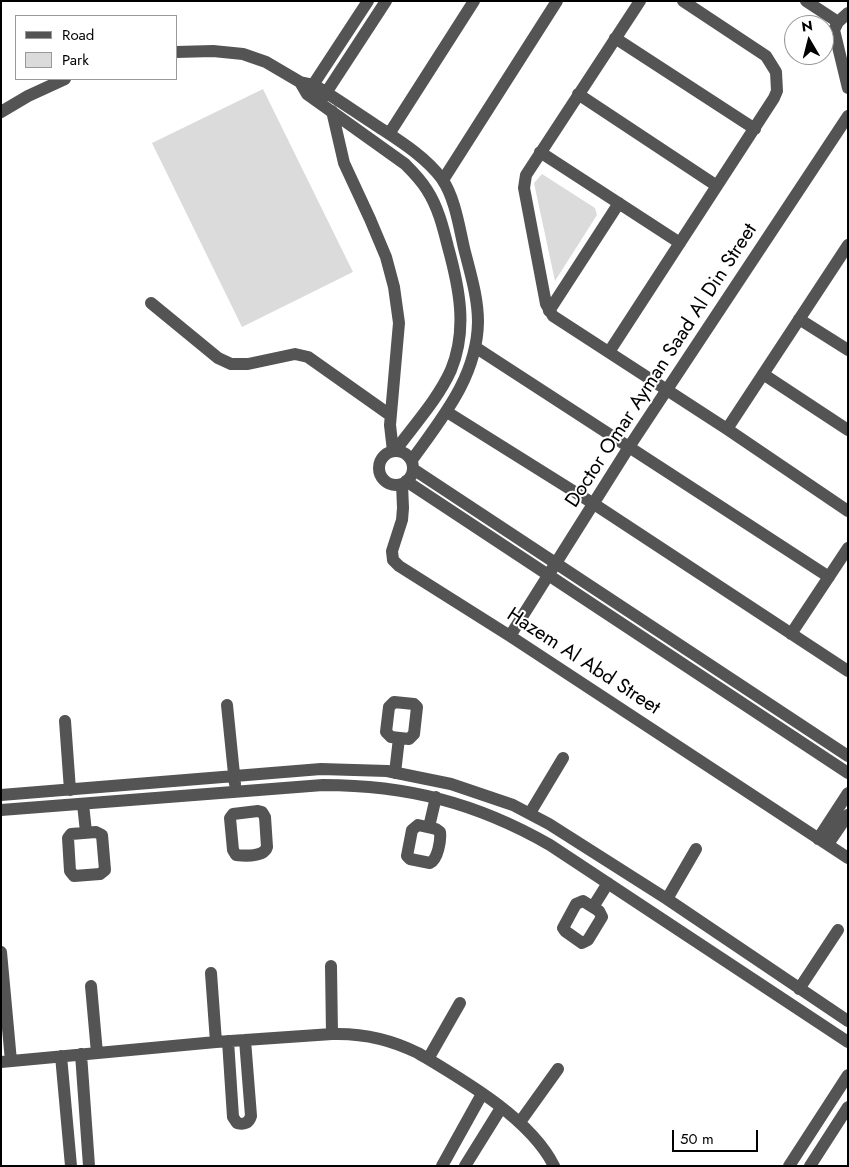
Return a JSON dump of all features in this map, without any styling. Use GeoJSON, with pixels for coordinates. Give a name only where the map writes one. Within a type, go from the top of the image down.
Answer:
{"type":"FeatureCollection","features":[{"type":"Feature","properties":{"kind":"street"},"geometry":{"type":"LineString","coordinates":[[310,90],[368,1]]}},
{"type":"Feature","properties":{"kind":"street"},"geometry":{"type":"LineString","coordinates":[[322,97],[386,1]]}},
{"type":"Feature","properties":{"kind":"street"},"geometry":{"type":"LineString","coordinates":[[389,134],[474,1]]}},
{"type":"Feature","properties":{"kind":"street"},"geometry":{"type":"LineString","coordinates":[[443,180],[557,1]]}},
{"type":"Feature","properties":{"kind":"street"},"geometry":{"type":"LineString","coordinates":[[640,1],[526,175],[524,188],[546,304],[554,316],[848,511]]}},
{"type":"Feature","properties":{"kind":"street"},"geometry":{"type":"LineString","coordinates":[[609,352],[755,129],[777,91],[778,81],[772,63],[766,56],[683,1]]}},
{"type":"Feature","properties":{"kind":"street"},"geometry":{"type":"LineString","coordinates":[[806,1],[838,22]]}},
{"type":"Feature","properties":{"kind":"street"},"geometry":{"type":"LineString","coordinates":[[848,14],[838,22],[834,30],[848,88]]}},
{"type":"Feature","properties":{"kind":"street"},"geometry":{"type":"LineString","coordinates":[[615,38],[755,129]]}},
{"type":"Feature","properties":{"kind":"street"},"geometry":{"type":"LineString","coordinates":[[178,52],[214,51],[243,54],[266,62],[310,90],[409,147],[427,162],[443,180],[457,217],[476,298],[478,322],[475,347],[465,381],[412,465],[404,482]]}},
{"type":"Feature","properties":{"kind":"street"},"geometry":{"type":"LineString","coordinates":[[1,112],[28,96],[63,80]]}},
{"type":"Feature","properties":{"kind":"street"},"geometry":{"type":"LineString","coordinates":[[578,94],[717,186]]}},
{"type":"Feature","properties":{"kind":"street"},"geometry":{"type":"LineString","coordinates":[[322,97],[332,111],[405,164],[427,188],[444,231],[459,294],[460,332],[452,368],[444,385],[394,451]]}},
{"type":"Feature","properties":{"kind":"street"},"geometry":{"type":"LineString","coordinates":[[332,111],[344,163],[383,250],[394,287],[398,323],[390,415],[390,430],[394,451]]}},
{"type":"Feature","properties":{"kind":"street","name":"Doctor Omar Ayman Saad Al Din Street"},"geometry":{"type":"LineString","coordinates":[[510,636],[629,448],[848,116]]}},
{"type":"Feature","properties":{"kind":"street"},"geometry":{"type":"LineString","coordinates":[[540,152],[680,243]]}},
{"type":"Feature","properties":{"kind":"street"},"geometry":{"type":"LineString","coordinates":[[549,311],[619,203]]}},
{"type":"Feature","properties":{"kind":"street"},"geometry":{"type":"LineString","coordinates":[[727,429],[848,245]]}},
{"type":"Feature","properties":{"kind":"street"},"geometry":{"type":"LineString","coordinates":[[151,303],[218,358],[231,364],[248,364],[295,354],[308,357],[390,415]]}},
{"type":"Feature","properties":{"kind":"street"},"geometry":{"type":"LineString","coordinates":[[799,319],[848,350]]}},
{"type":"Feature","properties":{"kind":"street"},"geometry":{"type":"LineString","coordinates":[[475,347],[829,577]]}},
{"type":"Feature","properties":{"kind":"street"},"geometry":{"type":"LineString","coordinates":[[763,374],[848,430]]}},
{"type":"Feature","properties":{"kind":"street"},"geometry":{"type":"LineString","coordinates":[[447,412],[594,504],[848,671]]}},
{"type":"Feature","properties":{"kind":"street"},"geometry":{"type":"LineString","coordinates":[[848,756],[556,563],[412,465],[402,451],[394,451],[383,456],[378,468],[387,482],[393,485],[404,482],[549,575],[848,773]]}},
{"type":"Feature","properties":{"kind":"street","name":"Hazem Al Abd Street"},"geometry":{"type":"LineString","coordinates":[[404,482],[404,508],[399,532],[392,551],[393,560],[398,566],[510,636],[848,858]]}},
{"type":"Feature","properties":{"kind":"street"},"geometry":{"type":"LineString","coordinates":[[792,634],[848,548]]}},
{"type":"Feature","properties":{"kind":"street"},"geometry":{"type":"LineString","coordinates":[[228,705],[234,776],[247,812]]}},
{"type":"Feature","properties":{"kind":"street"},"geometry":{"type":"LineString","coordinates":[[65,721],[70,790]]}},
{"type":"Feature","properties":{"kind":"street"},"geometry":{"type":"LineString","coordinates":[[395,772],[399,738]]}},
{"type":"Feature","properties":{"kind":"street"},"geometry":{"type":"LineString","coordinates":[[530,813],[562,758]]}},
{"type":"Feature","properties":{"kind":"street"},"geometry":{"type":"LineString","coordinates":[[1,796],[321,769],[364,769],[430,778],[472,790],[530,813],[667,900],[848,1021]]}},
{"type":"Feature","properties":{"kind":"street"},"geometry":{"type":"LineString","coordinates":[[1,810],[299,786],[347,785],[394,789],[436,797],[464,805],[508,822],[550,845],[848,1042]]}},
{"type":"Feature","properties":{"kind":"street"},"geometry":{"type":"LineString","coordinates":[[823,842],[848,793]]}},
{"type":"Feature","properties":{"kind":"street"},"geometry":{"type":"LineString","coordinates":[[429,827],[436,797]]}},
{"type":"Feature","properties":{"kind":"street"},"geometry":{"type":"LineString","coordinates":[[83,804],[86,832]]}},
{"type":"Feature","properties":{"kind":"street"},"geometry":{"type":"LineString","coordinates":[[823,842],[848,815]]}},
{"type":"Feature","properties":{"kind":"street"},"geometry":{"type":"LineString","coordinates":[[667,900],[696,849]]}},
{"type":"Feature","properties":{"kind":"street"},"geometry":{"type":"LineString","coordinates":[[593,907],[608,883]]}},
{"type":"Feature","properties":{"kind":"street"},"geometry":{"type":"LineString","coordinates":[[799,989],[838,930]]}},
{"type":"Feature","properties":{"kind":"street"},"geometry":{"type":"LineString","coordinates":[[712,952],[721,936]]}},
{"type":"Feature","properties":{"kind":"street"},"geometry":{"type":"LineString","coordinates":[[1,952],[6,1061],[222,1041],[332,1034],[360,1034],[376,1037],[405,1046],[482,1094],[520,1122],[534,1136],[554,1166]]}},
{"type":"Feature","properties":{"kind":"street"},"geometry":{"type":"LineString","coordinates":[[331,966],[332,1034]]}},
{"type":"Feature","properties":{"kind":"street"},"geometry":{"type":"LineString","coordinates":[[211,973],[233,1117],[237,1123],[244,1124],[248,1122],[251,1116],[245,1040]]}},
{"type":"Feature","properties":{"kind":"street"},"geometry":{"type":"LineString","coordinates":[[91,986],[97,1053]]}},
{"type":"Feature","properties":{"kind":"street"},"geometry":{"type":"LineString","coordinates":[[428,1059],[460,1003]]}},
{"type":"Feature","properties":{"kind":"street"},"geometry":{"type":"LineString","coordinates":[[80,1054],[88,1166]]}},
{"type":"Feature","properties":{"kind":"street"},"geometry":{"type":"LineString","coordinates":[[61,1056],[70,1166]]}},
{"type":"Feature","properties":{"kind":"street"},"geometry":{"type":"LineString","coordinates":[[520,1122],[558,1069]]}},
{"type":"Feature","properties":{"kind":"street"},"geometry":{"type":"LineString","coordinates":[[788,1166],[848,1075]]}},
{"type":"Feature","properties":{"kind":"street"},"geometry":{"type":"LineString","coordinates":[[442,1166],[482,1094]]}},
{"type":"Feature","properties":{"kind":"street"},"geometry":{"type":"LineString","coordinates":[[810,1166],[848,1107]]}},
{"type":"Feature","properties":{"kind":"street"},"geometry":{"type":"LineString","coordinates":[[465,1166],[501,1108]]}},
{"type":"Feature","properties":{"kind":"street"},"geometry":{"type":"LineString","coordinates":[[69,1145],[87,1143]]}},
{"type":"Feature","properties":{"kind":"green space"},"geometry":{"type":"Polygon","coordinates":[[[263,89],[353,272],[242,327],[152,143],[263,89]]]}},
{"type":"Feature","properties":{"kind":"green space"},"geometry":{"type":"Polygon","coordinates":[[[542,174],[595,208],[597,215],[555,281],[534,183],[542,174]]]}}]}
